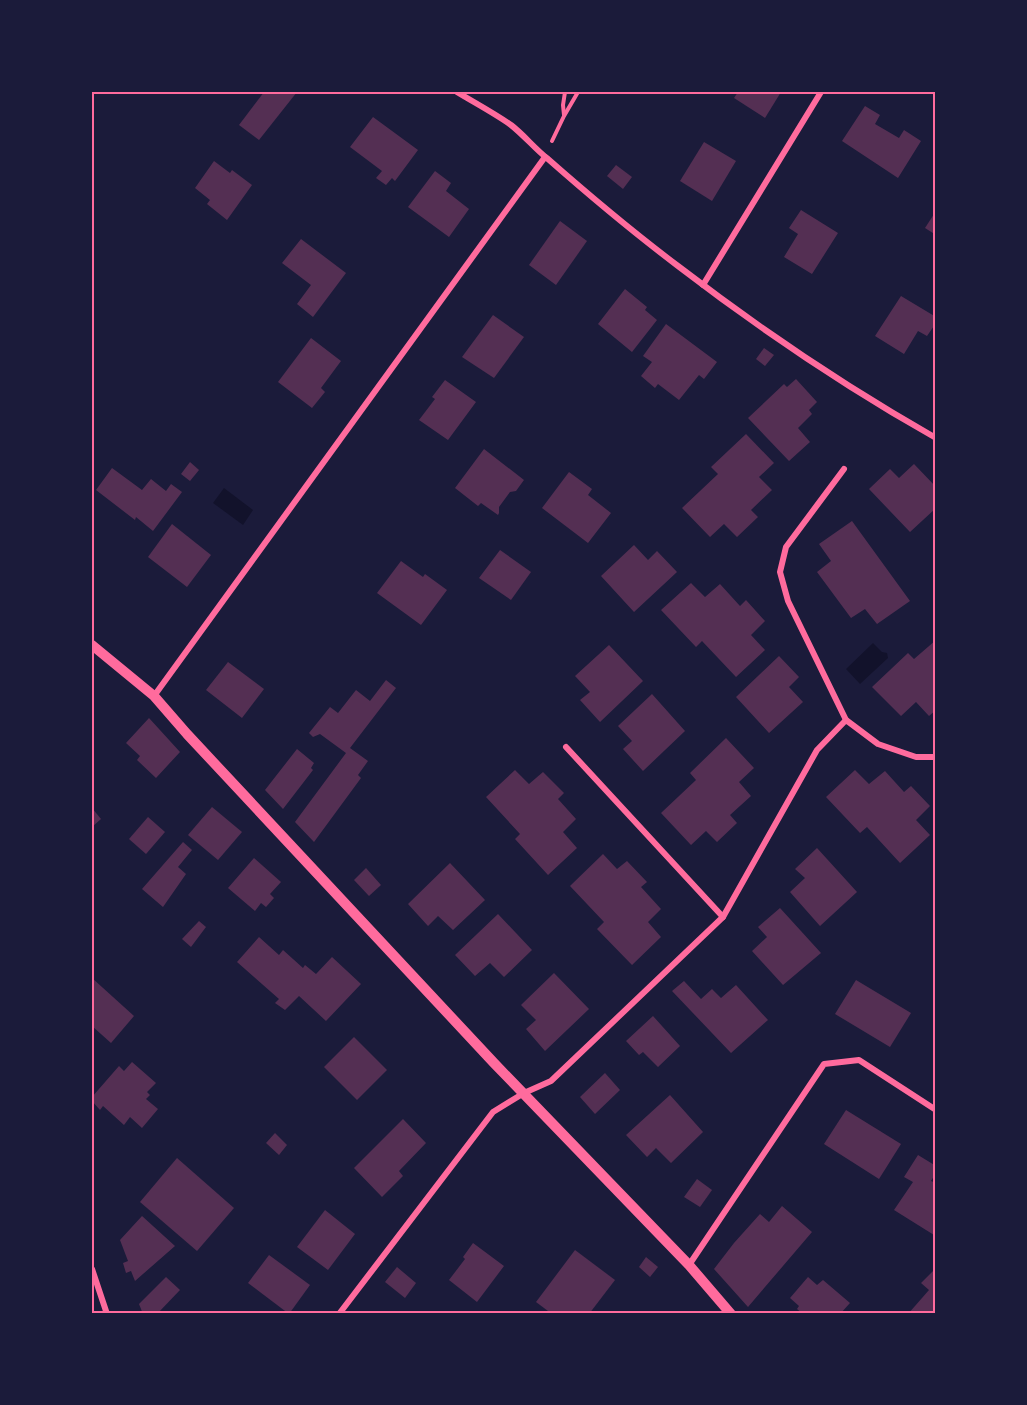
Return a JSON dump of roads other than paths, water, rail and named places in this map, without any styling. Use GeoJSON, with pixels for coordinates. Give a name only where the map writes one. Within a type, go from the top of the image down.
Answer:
{"type":"FeatureCollection","features":[{"type":"Feature","properties":{"kind":"street"},"geometry":{"type":"LineString","coordinates":[[457,92],[512,126],[545,158],[678,266],[777,340],[898,417],[936,438]]}},
{"type":"Feature","properties":{"kind":"street"},"geometry":{"type":"LineString","coordinates":[[704,285],[821,92]]}},
{"type":"Feature","properties":{"kind":"street"},"geometry":{"type":"LineString","coordinates":[[154,696],[545,158]]}},
{"type":"Feature","properties":{"kind":"street"},"geometry":{"type":"LineString","coordinates":[[844,469],[786,547],[780,572],[788,601],[846,720],[878,744],[916,758],[936,758]]}},
{"type":"Feature","properties":{"kind":"street"},"geometry":{"type":"LineString","coordinates":[[92,645],[154,696],[494,1063],[689,1265],[731,1314]]}},
{"type":"Feature","properties":{"kind":"street"},"geometry":{"type":"LineString","coordinates":[[339,1314],[494,1112],[524,1093],[551,1081],[723,917],[817,750],[846,720]]}},
{"type":"Feature","properties":{"kind":"street"},"geometry":{"type":"LineString","coordinates":[[566,747],[723,917]]}},
{"type":"Feature","properties":{"kind":"street"},"geometry":{"type":"LineString","coordinates":[[689,1265],[824,1064],[859,1060],[936,1110]]}},
{"type":"Feature","properties":{"kind":"street"},"geometry":{"type":"LineString","coordinates":[[92,1269],[106,1314]]}}]}
